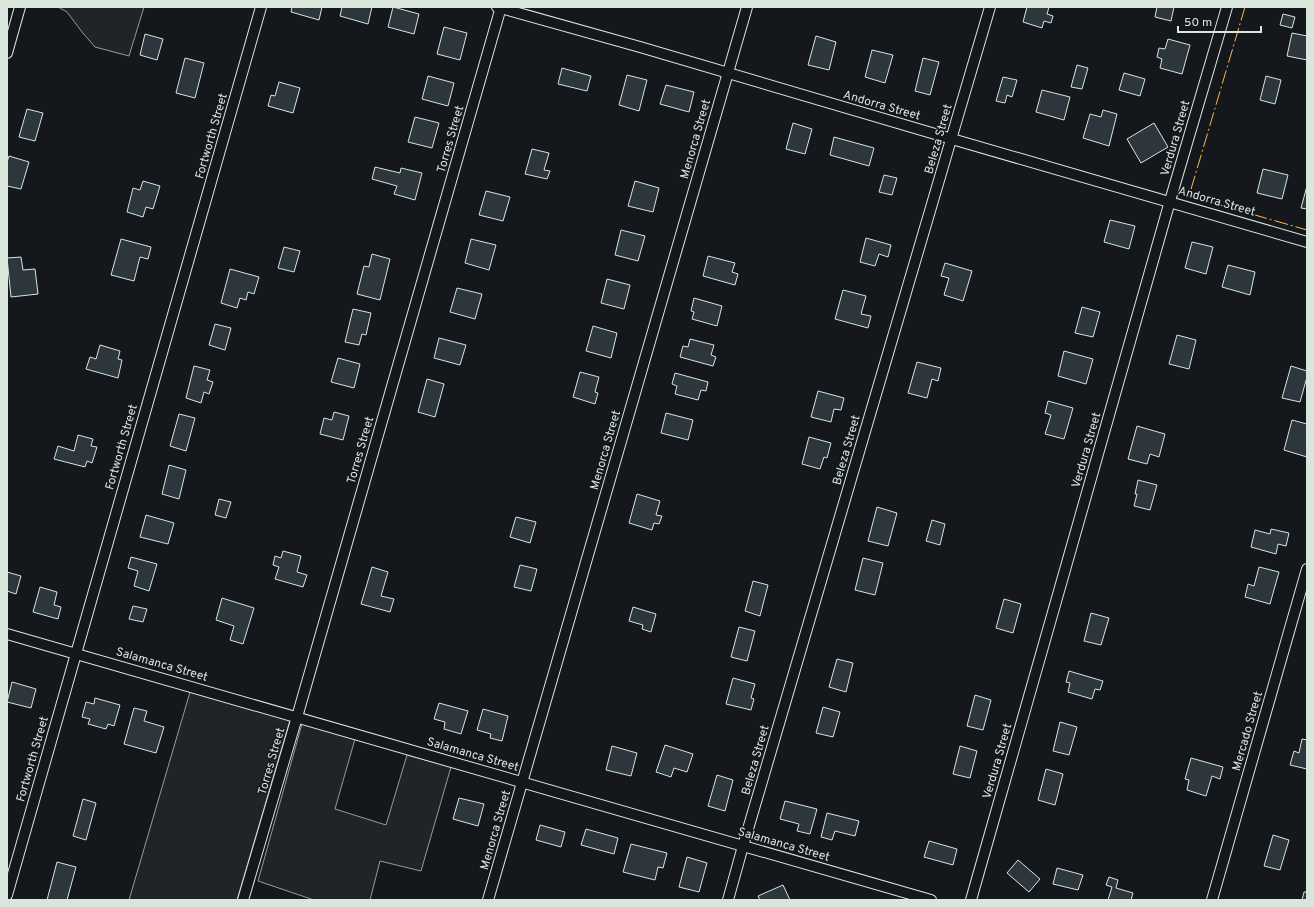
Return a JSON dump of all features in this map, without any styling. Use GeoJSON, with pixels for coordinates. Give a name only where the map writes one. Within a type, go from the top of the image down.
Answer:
{"type":"FeatureCollection","features":[{"type":"Feature","properties":{"kind":"street"},"geometry":{"type":"LineString","coordinates":[[7,53],[20,7]]}},
{"type":"Feature","properties":{"kind":"street","name":"Fortworth Street"},"geometry":{"type":"LineString","coordinates":[[7,895],[261,7]]}},
{"type":"Feature","properties":{"kind":"street","name":"Andorra Street"},"geometry":{"type":"LineString","coordinates":[[500,7],[1307,242]]}},
{"type":"Feature","properties":{"kind":"street","name":"Torres Street"},"geometry":{"type":"LineString","coordinates":[[243,900],[297,717],[500,7]]}},
{"type":"Feature","properties":{"kind":"street","name":"Menorca Street"},"geometry":{"type":"LineString","coordinates":[[488,900],[747,7]]}},
{"type":"Feature","properties":{"kind":"street","name":"Beleza Street"},"geometry":{"type":"LineString","coordinates":[[728,900],[990,7]]}},
{"type":"Feature","properties":{"kind":"street","name":"Verdura Street"},"geometry":{"type":"LineString","coordinates":[[971,900],[1170,201],[1227,7]]}},
{"type":"Feature","properties":{"kind":"street","name":"Mercado Street"},"geometry":{"type":"LineString","coordinates":[[1212,900],[1307,569]]}},
{"type":"Feature","properties":{"kind":"street","name":"Salamanca Street"},"geometry":{"type":"LineString","coordinates":[[7,634],[931,900]]}},
{"type":"Feature","properties":{"kind":"shaded area"},"geometry":{"type":"Polygon","coordinates":[[[58,7],[144,7],[129,56],[95,47],[67,12],[58,7]]]}},
{"type":"Feature","properties":{"kind":"shaded area"},"geometry":{"type":"Polygon","coordinates":[[[190,692],[290,720],[237,900],[129,900],[190,692]]]}},
{"type":"Feature","properties":{"kind":"shaded area"},"geometry":{"type":"Polygon","coordinates":[[[302,724],[355,739],[335,809],[386,825],[407,755],[451,767],[421,871],[380,861],[370,900],[314,900],[258,881],[302,724]]]}},
{"type":"Feature","properties":{"kind":"building"},"geometry":{"type":"Polygon","coordinates":[[[292,7],[322,7],[319,20],[291,12],[292,7]]]}},
{"type":"Feature","properties":{"kind":"building"},"geometry":{"type":"Polygon","coordinates":[[[342,7],[372,7],[368,24],[340,16],[342,7]]]}},
{"type":"Feature","properties":{"kind":"building"},"geometry":{"type":"Polygon","coordinates":[[[393,7],[419,14],[414,34],[388,27],[393,7]]]}},
{"type":"Feature","properties":{"kind":"building"},"geometry":{"type":"Polygon","coordinates":[[[1027,7],[1049,7],[1047,14],[1053,16],[1051,23],[1044,21],[1042,28],[1023,22],[1027,7]]]}},
{"type":"Feature","properties":{"kind":"building"},"geometry":{"type":"Polygon","coordinates":[[[1157,7],[1174,7],[1171,21],[1155,17],[1157,7]]]}},
{"type":"Feature","properties":{"kind":"building"},"geometry":{"type":"Polygon","coordinates":[[[1283,14],[1295,17],[1292,28],[1280,25],[1283,14]]]}},
{"type":"Feature","properties":{"kind":"building"},"geometry":{"type":"Polygon","coordinates":[[[444,27],[467,33],[460,60],[437,54],[444,27]]]}},
{"type":"Feature","properties":{"kind":"building"},"geometry":{"type":"Polygon","coordinates":[[[1292,33],[1307,36],[1307,60],[1287,56],[1292,33]]]}},
{"type":"Feature","properties":{"kind":"building"},"geometry":{"type":"Polygon","coordinates":[[[145,34],[163,39],[157,60],[140,55],[145,34]]]}},
{"type":"Feature","properties":{"kind":"building"},"geometry":{"type":"Polygon","coordinates":[[[816,36],[836,42],[829,70],[808,65],[816,36]]]}},
{"type":"Feature","properties":{"kind":"building"},"geometry":{"type":"Polygon","coordinates":[[[1168,39],[1190,45],[1182,74],[1160,68],[1162,59],[1157,57],[1159,48],[1165,49],[1168,39]]]}},
{"type":"Feature","properties":{"kind":"building"},"geometry":{"type":"Polygon","coordinates":[[[872,50],[893,55],[885,83],[865,77],[872,50]]]}},
{"type":"Feature","properties":{"kind":"building"},"geometry":{"type":"Polygon","coordinates":[[[185,58],[204,63],[195,98],[176,93],[185,58]]]}},
{"type":"Feature","properties":{"kind":"building"},"geometry":{"type":"Polygon","coordinates":[[[923,58],[939,62],[930,95],[915,91],[923,58]]]}},
{"type":"Feature","properties":{"kind":"building"},"geometry":{"type":"Polygon","coordinates":[[[1077,65],[1088,68],[1082,89],[1071,87],[1077,65]]]}},
{"type":"Feature","properties":{"kind":"building"},"geometry":{"type":"Polygon","coordinates":[[[562,68],[591,76],[587,91],[558,84],[562,68]]]}},
{"type":"Feature","properties":{"kind":"building"},"geometry":{"type":"Polygon","coordinates":[[[1124,73],[1145,79],[1140,96],[1119,90],[1124,73]]]}},
{"type":"Feature","properties":{"kind":"building"},"geometry":{"type":"Polygon","coordinates":[[[627,75],[647,80],[639,111],[619,105],[627,75]]]}},
{"type":"Feature","properties":{"kind":"building"},"geometry":{"type":"Polygon","coordinates":[[[428,76],[454,83],[448,106],[422,99],[428,76]]]}},
{"type":"Feature","properties":{"kind":"building"},"geometry":{"type":"Polygon","coordinates":[[[1266,76],[1281,80],[1275,104],[1260,100],[1266,76]]]}},
{"type":"Feature","properties":{"kind":"building"},"geometry":{"type":"Polygon","coordinates":[[[1003,77],[1017,80],[1012,97],[1007,95],[1005,103],[996,101],[1003,77]]]}},
{"type":"Feature","properties":{"kind":"building"},"geometry":{"type":"Polygon","coordinates":[[[279,82],[300,88],[293,113],[268,106],[271,95],[275,96],[279,82]]]}},
{"type":"Feature","properties":{"kind":"building"},"geometry":{"type":"Polygon","coordinates":[[[666,85],[694,92],[689,112],[660,104],[666,85]]]}},
{"type":"Feature","properties":{"kind":"building"},"geometry":{"type":"Polygon","coordinates":[[[1042,90],[1070,97],[1064,120],[1036,112],[1042,90]]]}},
{"type":"Feature","properties":{"kind":"building"},"geometry":{"type":"Polygon","coordinates":[[[27,109],[43,113],[35,141],[19,137],[27,109]]]}},
{"type":"Feature","properties":{"kind":"building"},"geometry":{"type":"Polygon","coordinates":[[[1103,110],[1117,114],[1109,146],[1083,138],[1090,114],[1101,117],[1103,110]]]}},
{"type":"Feature","properties":{"kind":"building"},"geometry":{"type":"Polygon","coordinates":[[[415,117],[439,123],[432,148],[408,142],[415,117]]]}},
{"type":"Feature","properties":{"kind":"building"},"geometry":{"type":"Polygon","coordinates":[[[793,123],[812,129],[805,154],[786,149],[793,123]]]}},
{"type":"Feature","properties":{"kind":"building"},"geometry":{"type":"Polygon","coordinates":[[[1154,123],[1168,147],[1141,163],[1127,139],[1154,123]]]}},
{"type":"Feature","properties":{"kind":"building"},"geometry":{"type":"Polygon","coordinates":[[[834,137],[874,148],[869,166],[830,155],[834,137]]]}},
{"type":"Feature","properties":{"kind":"building"},"geometry":{"type":"Polygon","coordinates":[[[532,149],[549,153],[544,170],[550,171],[547,179],[525,174],[532,149]]]}},
{"type":"Feature","properties":{"kind":"building"},"geometry":{"type":"Polygon","coordinates":[[[9,156],[29,162],[21,189],[7,186],[7,162],[9,156]]]}},
{"type":"Feature","properties":{"kind":"building"},"geometry":{"type":"Polygon","coordinates":[[[375,167],[400,173],[401,168],[422,173],[415,200],[394,194],[397,186],[372,179],[375,167]]]}},
{"type":"Feature","properties":{"kind":"building"},"geometry":{"type":"Polygon","coordinates":[[[1263,169],[1288,175],[1282,199],[1257,193],[1263,169]]]}},
{"type":"Feature","properties":{"kind":"building"},"geometry":{"type":"Polygon","coordinates":[[[884,175],[897,178],[892,195],[879,192],[884,175]]]}},
{"type":"Feature","properties":{"kind":"building"},"geometry":{"type":"Polygon","coordinates":[[[143,181],[160,186],[153,209],[146,207],[143,217],[127,212],[133,188],[140,190],[143,181]]]}},
{"type":"Feature","properties":{"kind":"building"},"geometry":{"type":"Polygon","coordinates":[[[635,181],[659,188],[653,212],[628,206],[635,181]]]}},
{"type":"Feature","properties":{"kind":"building"},"geometry":{"type":"Polygon","coordinates":[[[1307,186],[1307,209],[1301,208],[1307,186]]]}},
{"type":"Feature","properties":{"kind":"building"},"geometry":{"type":"Polygon","coordinates":[[[486,191],[510,197],[503,221],[479,215],[486,191]]]}},
{"type":"Feature","properties":{"kind":"building"},"geometry":{"type":"Polygon","coordinates":[[[1110,220],[1135,226],[1129,249],[1104,242],[1110,220]]]}},
{"type":"Feature","properties":{"kind":"building"},"geometry":{"type":"Polygon","coordinates":[[[621,230],[645,236],[638,261],[615,255],[621,230]]]}},
{"type":"Feature","properties":{"kind":"building"},"geometry":{"type":"Polygon","coordinates":[[[866,238],[891,245],[888,257],[879,254],[875,266],[860,262],[866,238]]]}},
{"type":"Feature","properties":{"kind":"building"},"geometry":{"type":"Polygon","coordinates":[[[121,239],[151,247],[148,259],[140,257],[134,281],[111,275],[121,239]]]}},
{"type":"Feature","properties":{"kind":"building"},"geometry":{"type":"Polygon","coordinates":[[[471,239],[496,245],[489,270],[465,263],[471,239]]]}},
{"type":"Feature","properties":{"kind":"building"},"geometry":{"type":"Polygon","coordinates":[[[1192,242],[1213,247],[1206,274],[1185,268],[1192,242]]]}},
{"type":"Feature","properties":{"kind":"building"},"geometry":{"type":"Polygon","coordinates":[[[284,247],[300,251],[294,272],[278,268],[284,247]]]}},
{"type":"Feature","properties":{"kind":"building"},"geometry":{"type":"Polygon","coordinates":[[[372,254],[390,259],[380,300],[357,294],[364,266],[369,267],[372,254]]]}},
{"type":"Feature","properties":{"kind":"building"},"geometry":{"type":"Polygon","coordinates":[[[708,256],[735,263],[732,272],[738,274],[735,285],[703,276],[708,256]]]}},
{"type":"Feature","properties":{"kind":"building"},"geometry":{"type":"Polygon","coordinates":[[[21,257],[23,270],[35,269],[38,294],[11,297],[7,258],[21,257]]]}},
{"type":"Feature","properties":{"kind":"building"},"geometry":{"type":"Polygon","coordinates":[[[945,263],[972,271],[963,301],[944,295],[949,278],[941,276],[945,263]]]}},
{"type":"Feature","properties":{"kind":"building"},"geometry":{"type":"Polygon","coordinates":[[[1228,265],[1255,272],[1250,295],[1222,287],[1228,265]]]}},
{"type":"Feature","properties":{"kind":"building"},"geometry":{"type":"Polygon","coordinates":[[[230,269],[259,277],[254,294],[248,292],[246,300],[240,298],[237,308],[221,303],[230,269]]]}},
{"type":"Feature","properties":{"kind":"building"},"geometry":{"type":"Polygon","coordinates":[[[607,279],[630,285],[624,309],[601,303],[607,279]]]}},
{"type":"Feature","properties":{"kind":"building"},"geometry":{"type":"Polygon","coordinates":[[[457,288],[482,294],[475,319],[450,312],[457,288]]]}},
{"type":"Feature","properties":{"kind":"building"},"geometry":{"type":"Polygon","coordinates":[[[843,290],[866,296],[861,314],[871,316],[868,328],[835,319],[843,290]]]}},
{"type":"Feature","properties":{"kind":"building"},"geometry":{"type":"Polygon","coordinates":[[[694,298],[722,306],[717,326],[692,319],[694,312],[691,311],[694,298]]]}},
{"type":"Feature","properties":{"kind":"building"},"geometry":{"type":"Polygon","coordinates":[[[1082,307],[1100,312],[1093,337],[1075,333],[1082,307]]]}},
{"type":"Feature","properties":{"kind":"building"},"geometry":{"type":"Polygon","coordinates":[[[353,309],[371,313],[366,335],[362,334],[359,345],[345,342],[353,309]]]}},
{"type":"Feature","properties":{"kind":"building"},"geometry":{"type":"Polygon","coordinates":[[[215,324],[231,328],[225,350],[209,345],[215,324]]]}},
{"type":"Feature","properties":{"kind":"building"},"geometry":{"type":"Polygon","coordinates":[[[593,326],[617,333],[611,358],[586,351],[593,326]]]}},
{"type":"Feature","properties":{"kind":"building"},"geometry":{"type":"Polygon","coordinates":[[[1177,335],[1196,340],[1189,369],[1169,364],[1177,335]]]}},
{"type":"Feature","properties":{"kind":"building"},"geometry":{"type":"Polygon","coordinates":[[[439,338],[466,345],[460,365],[434,358],[439,338]]]}},
{"type":"Feature","properties":{"kind":"building"},"geometry":{"type":"Polygon","coordinates":[[[690,339],[714,345],[711,355],[716,357],[713,366],[680,357],[683,346],[688,347],[690,339]]]}},
{"type":"Feature","properties":{"kind":"building"},"geometry":{"type":"Polygon","coordinates":[[[100,345],[120,351],[118,359],[122,360],[118,378],[86,369],[90,357],[96,359],[100,345]]]}},
{"type":"Feature","properties":{"kind":"building"},"geometry":{"type":"Polygon","coordinates":[[[1064,351],[1093,359],[1086,384],[1058,376],[1064,351]]]}},
{"type":"Feature","properties":{"kind":"building"},"geometry":{"type":"Polygon","coordinates":[[[338,358],[360,364],[354,388],[331,382],[338,358]]]}},
{"type":"Feature","properties":{"kind":"building"},"geometry":{"type":"Polygon","coordinates":[[[917,362],[941,368],[938,381],[932,379],[927,398],[908,393],[917,362]]]}},
{"type":"Feature","properties":{"kind":"building"},"geometry":{"type":"Polygon","coordinates":[[[194,366],[210,370],[207,380],[213,382],[209,394],[204,392],[201,403],[186,398],[194,366]]]}},
{"type":"Feature","properties":{"kind":"building"},"geometry":{"type":"Polygon","coordinates":[[[1291,366],[1307,371],[1307,377],[1300,402],[1282,398],[1291,366]]]}},
{"type":"Feature","properties":{"kind":"building"},"geometry":{"type":"Polygon","coordinates":[[[580,372],[599,377],[595,392],[598,393],[595,404],[573,397],[580,372]]]}},
{"type":"Feature","properties":{"kind":"building"},"geometry":{"type":"Polygon","coordinates":[[[675,373],[708,382],[706,391],[701,390],[698,400],[675,394],[677,386],[672,384],[675,373]]]}},
{"type":"Feature","properties":{"kind":"building"},"geometry":{"type":"Polygon","coordinates":[[[427,379],[444,384],[435,417],[418,412],[427,379]]]}},
{"type":"Feature","properties":{"kind":"building"},"geometry":{"type":"Polygon","coordinates":[[[818,391],[844,398],[841,410],[834,409],[831,422],[811,417],[818,391]]]}},
{"type":"Feature","properties":{"kind":"building"},"geometry":{"type":"Polygon","coordinates":[[[1048,401],[1073,408],[1064,439],[1045,434],[1051,415],[1045,413],[1048,401]]]}},
{"type":"Feature","properties":{"kind":"building"},"geometry":{"type":"Polygon","coordinates":[[[334,412],[349,416],[343,440],[320,434],[324,418],[332,420],[334,412]]]}},
{"type":"Feature","properties":{"kind":"building"},"geometry":{"type":"Polygon","coordinates":[[[666,413],[693,420],[688,440],[661,433],[666,413]]]}},
{"type":"Feature","properties":{"kind":"building"},"geometry":{"type":"Polygon","coordinates":[[[179,414],[195,418],[186,451],[170,446],[179,414]]]}},
{"type":"Feature","properties":{"kind":"building"},"geometry":{"type":"Polygon","coordinates":[[[1292,420],[1307,424],[1307,457],[1284,450],[1292,420]]]}},
{"type":"Feature","properties":{"kind":"building"},"geometry":{"type":"Polygon","coordinates":[[[1137,426],[1165,434],[1159,457],[1150,454],[1147,464],[1128,459],[1137,426]]]}},
{"type":"Feature","properties":{"kind":"building"},"geometry":{"type":"Polygon","coordinates":[[[78,435],[93,439],[91,446],[97,447],[92,463],[87,461],[85,467],[54,459],[58,446],[74,451],[78,435]]]}},
{"type":"Feature","properties":{"kind":"building"},"geometry":{"type":"Polygon","coordinates":[[[809,437],[831,443],[827,458],[824,457],[820,469],[802,464],[809,437]]]}},
{"type":"Feature","properties":{"kind":"building"},"geometry":{"type":"Polygon","coordinates":[[[169,465],[186,470],[179,499],[162,494],[169,465]]]}},
{"type":"Feature","properties":{"kind":"building"},"geometry":{"type":"Polygon","coordinates":[[[1138,480],[1157,485],[1150,510],[1134,506],[1138,480]]]}},
{"type":"Feature","properties":{"kind":"building"},"geometry":{"type":"Polygon","coordinates":[[[637,494],[660,501],[656,515],[662,516],[659,524],[654,523],[652,530],[629,523],[637,494]]]}},
{"type":"Feature","properties":{"kind":"building"},"geometry":{"type":"Polygon","coordinates":[[[219,499],[231,502],[226,518],[215,515],[219,499]]]}},
{"type":"Feature","properties":{"kind":"building"},"geometry":{"type":"Polygon","coordinates":[[[877,507],[897,513],[888,546],[868,541],[877,507]]]}},
{"type":"Feature","properties":{"kind":"building"},"geometry":{"type":"Polygon","coordinates":[[[146,515],[174,523],[168,544],[140,537],[146,515]]]}},
{"type":"Feature","properties":{"kind":"building"},"geometry":{"type":"Polygon","coordinates":[[[516,517],[536,522],[530,543],[510,537],[516,517]]]}},
{"type":"Feature","properties":{"kind":"building"},"geometry":{"type":"Polygon","coordinates":[[[932,520],[945,524],[940,545],[926,541],[932,520]]]}},
{"type":"Feature","properties":{"kind":"building"},"geometry":{"type":"Polygon","coordinates":[[[1271,529],[1289,533],[1286,546],[1278,544],[1276,554],[1251,547],[1255,530],[1270,534],[1271,529]]]}},
{"type":"Feature","properties":{"kind":"building"},"geometry":{"type":"Polygon","coordinates":[[[283,551],[301,556],[297,572],[307,575],[303,587],[275,579],[279,567],[273,565],[275,556],[281,558],[283,551]]]}},
{"type":"Feature","properties":{"kind":"building"},"geometry":{"type":"Polygon","coordinates":[[[131,557],[157,564],[149,591],[134,586],[138,571],[128,568],[131,557]]]}},
{"type":"Feature","properties":{"kind":"building"},"geometry":{"type":"Polygon","coordinates":[[[863,558],[883,563],[875,595],[855,590],[863,558]]]}},
{"type":"Feature","properties":{"kind":"building"},"geometry":{"type":"Polygon","coordinates":[[[520,565],[537,569],[531,591],[514,587],[520,565]]]}},
{"type":"Feature","properties":{"kind":"building"},"geometry":{"type":"Polygon","coordinates":[[[372,567],[388,572],[381,596],[394,599],[390,612],[361,604],[372,567]]]}},
{"type":"Feature","properties":{"kind":"building"},"geometry":{"type":"Polygon","coordinates":[[[1259,567],[1279,572],[1270,604],[1245,597],[1248,584],[1254,586],[1259,567]]]}},
{"type":"Feature","properties":{"kind":"building"},"geometry":{"type":"Polygon","coordinates":[[[7,572],[21,576],[16,594],[7,591],[7,572]]]}},
{"type":"Feature","properties":{"kind":"building"},"geometry":{"type":"Polygon","coordinates":[[[753,581],[768,585],[760,616],[745,611],[753,581]]]}},
{"type":"Feature","properties":{"kind":"building"},"geometry":{"type":"Polygon","coordinates":[[[40,587],[57,592],[54,605],[61,607],[58,619],[33,612],[40,587]]]}},
{"type":"Feature","properties":{"kind":"building"},"geometry":{"type":"Polygon","coordinates":[[[222,598],[254,608],[243,644],[230,640],[234,626],[216,620],[222,598]]]}},
{"type":"Feature","properties":{"kind":"building"},"geometry":{"type":"Polygon","coordinates":[[[1004,599],[1021,604],[1013,633],[996,628],[1004,599]]]}},
{"type":"Feature","properties":{"kind":"building"},"geometry":{"type":"Polygon","coordinates":[[[133,606],[147,609],[143,622],[129,619],[133,606]]]}},
{"type":"Feature","properties":{"kind":"building"},"geometry":{"type":"Polygon","coordinates":[[[633,607],[656,614],[651,632],[642,629],[643,625],[629,621],[633,607]]]}},
{"type":"Feature","properties":{"kind":"building"},"geometry":{"type":"Polygon","coordinates":[[[1091,613],[1109,618],[1101,645],[1084,641],[1091,613]]]}},
{"type":"Feature","properties":{"kind":"building"},"geometry":{"type":"Polygon","coordinates":[[[739,627],[755,631],[747,661],[731,657],[739,627]]]}},
{"type":"Feature","properties":{"kind":"building"},"geometry":{"type":"Polygon","coordinates":[[[837,659],[853,663],[846,692],[829,687],[837,659]]]}},
{"type":"Feature","properties":{"kind":"building"},"geometry":{"type":"Polygon","coordinates":[[[1069,671],[1103,681],[1100,690],[1095,689],[1092,699],[1068,692],[1070,683],[1066,682],[1069,671]]]}},
{"type":"Feature","properties":{"kind":"building"},"geometry":{"type":"Polygon","coordinates":[[[733,678],[755,684],[751,698],[754,699],[751,710],[726,704],[733,678]]]}},
{"type":"Feature","properties":{"kind":"building"},"geometry":{"type":"Polygon","coordinates":[[[12,682],[36,689],[31,708],[7,702],[12,682]]]}},
{"type":"Feature","properties":{"kind":"building"},"geometry":{"type":"Polygon","coordinates":[[[975,695],[991,700],[983,730],[967,726],[975,695]]]}},
{"type":"Feature","properties":{"kind":"building"},"geometry":{"type":"Polygon","coordinates":[[[95,698],[120,705],[114,726],[108,724],[106,729],[88,724],[90,719],[82,717],[86,702],[94,704],[95,698]]]}},
{"type":"Feature","properties":{"kind":"building"},"geometry":{"type":"Polygon","coordinates":[[[439,703],[468,711],[461,734],[444,729],[445,722],[434,719],[439,703]]]}},
{"type":"Feature","properties":{"kind":"building"},"geometry":{"type":"Polygon","coordinates":[[[823,707],[840,712],[833,737],[816,733],[823,707]]]}},
{"type":"Feature","properties":{"kind":"building"},"geometry":{"type":"Polygon","coordinates":[[[134,708],[147,711],[144,721],[164,727],[156,753],[124,744],[134,708]]]}},
{"type":"Feature","properties":{"kind":"building"},"geometry":{"type":"Polygon","coordinates":[[[483,709],[508,716],[502,741],[490,738],[491,734],[477,730],[483,709]]]}},
{"type":"Feature","properties":{"kind":"building"},"geometry":{"type":"Polygon","coordinates":[[[1060,722],[1077,727],[1069,755],[1053,751],[1060,722]]]}},
{"type":"Feature","properties":{"kind":"building"},"geometry":{"type":"Polygon","coordinates":[[[1302,739],[1307,740],[1307,769],[1290,765],[1294,751],[1299,753],[1302,739]]]}},
{"type":"Feature","properties":{"kind":"building"},"geometry":{"type":"Polygon","coordinates":[[[665,745],[693,754],[687,772],[674,768],[671,777],[656,772],[665,745]]]}},
{"type":"Feature","properties":{"kind":"building"},"geometry":{"type":"Polygon","coordinates":[[[612,746],[637,753],[631,776],[606,770],[612,746]]]}},
{"type":"Feature","properties":{"kind":"building"},"geometry":{"type":"Polygon","coordinates":[[[960,746],[977,751],[970,778],[953,774],[960,746]]]}},
{"type":"Feature","properties":{"kind":"building"},"geometry":{"type":"Polygon","coordinates":[[[1191,758],[1223,767],[1220,779],[1212,776],[1206,796],[1187,790],[1189,780],[1185,779],[1191,758]]]}},
{"type":"Feature","properties":{"kind":"building"},"geometry":{"type":"Polygon","coordinates":[[[1046,769],[1063,774],[1055,805],[1038,800],[1046,769]]]}},
{"type":"Feature","properties":{"kind":"building"},"geometry":{"type":"Polygon","coordinates":[[[717,775],[733,780],[725,811],[708,806],[717,775]]]}},
{"type":"Feature","properties":{"kind":"building"},"geometry":{"type":"Polygon","coordinates":[[[459,798],[484,804],[478,826],[453,819],[459,798]]]}},
{"type":"Feature","properties":{"kind":"building"},"geometry":{"type":"Polygon","coordinates":[[[83,799],[96,803],[86,840],[73,836],[83,799]]]}},
{"type":"Feature","properties":{"kind":"building"},"geometry":{"type":"Polygon","coordinates":[[[785,801],[817,809],[810,834],[797,831],[799,824],[780,819],[785,801]]]}},
{"type":"Feature","properties":{"kind":"building"},"geometry":{"type":"Polygon","coordinates":[[[827,813],[859,821],[855,836],[835,831],[832,840],[821,837],[827,813]]]}},
{"type":"Feature","properties":{"kind":"building"},"geometry":{"type":"Polygon","coordinates":[[[540,825],[565,832],[561,847],[536,840],[540,825]]]}},
{"type":"Feature","properties":{"kind":"building"},"geometry":{"type":"Polygon","coordinates":[[[586,829],[618,838],[614,854],[581,845],[586,829]]]}},
{"type":"Feature","properties":{"kind":"building"},"geometry":{"type":"Polygon","coordinates":[[[1273,835],[1289,840],[1280,870],[1264,866],[1273,835]]]}},
{"type":"Feature","properties":{"kind":"building"},"geometry":{"type":"Polygon","coordinates":[[[929,841],[957,849],[953,865],[924,857],[929,841]]]}},
{"type":"Feature","properties":{"kind":"building"},"geometry":{"type":"Polygon","coordinates":[[[631,844],[667,853],[663,868],[658,867],[655,880],[623,872],[631,844]]]}},
{"type":"Feature","properties":{"kind":"building"},"geometry":{"type":"Polygon","coordinates":[[[687,857],[707,863],[699,892],[679,887],[687,857]]]}},
{"type":"Feature","properties":{"kind":"building"},"geometry":{"type":"Polygon","coordinates":[[[1018,860],[1040,879],[1029,892],[1007,873],[1018,860]]]}},
{"type":"Feature","properties":{"kind":"building"},"geometry":{"type":"Polygon","coordinates":[[[57,862],[76,867],[67,900],[47,900],[57,862]]]}},
{"type":"Feature","properties":{"kind":"building"},"geometry":{"type":"Polygon","coordinates":[[[1057,868],[1083,875],[1078,890],[1053,884],[1057,868]]]}},
{"type":"Feature","properties":{"kind":"building"},"geometry":{"type":"Polygon","coordinates":[[[1109,877],[1118,880],[1116,888],[1133,893],[1131,900],[1108,900],[1112,887],[1106,885],[1109,877]]]}},
{"type":"Feature","properties":{"kind":"building"},"geometry":{"type":"Polygon","coordinates":[[[783,885],[790,900],[760,900],[758,896],[783,885]]]}},
{"type":"Feature","properties":{"kind":"building"},"geometry":{"type":"Polygon","coordinates":[[[1304,892],[1307,892],[1307,900],[1302,900],[1304,892]]]}},
{"type":"Feature","properties":{"kind":"power"},"geometry":{"type":"LineString","coordinates":[[1245,7],[1189,196],[1307,230]]}}]}
